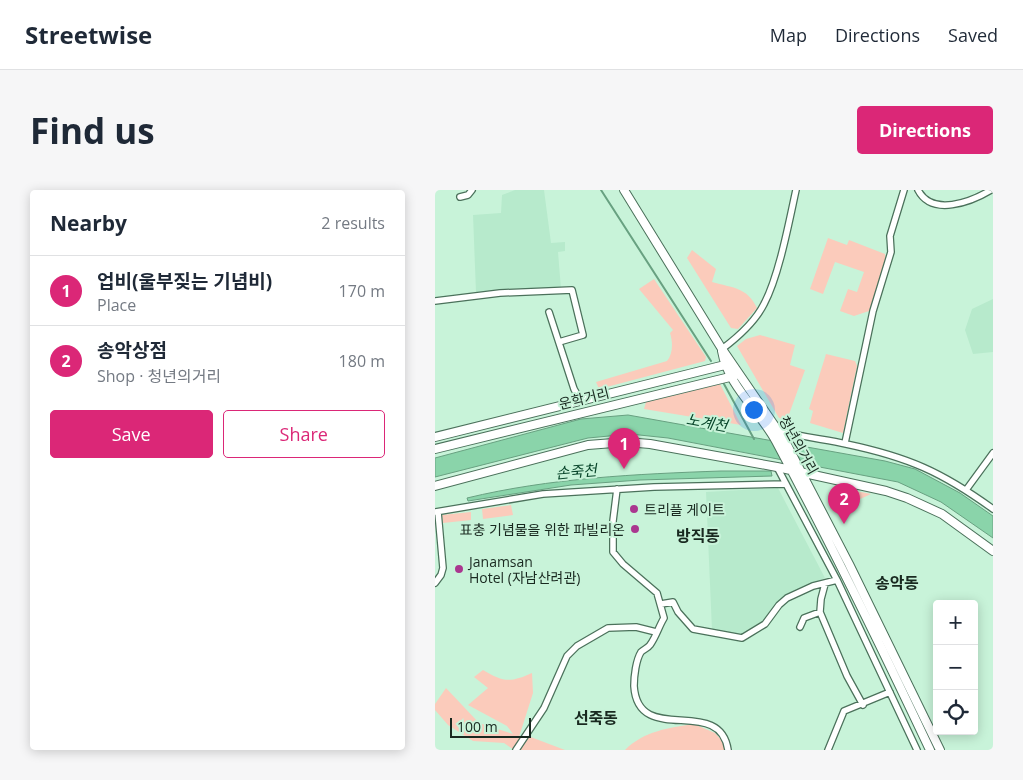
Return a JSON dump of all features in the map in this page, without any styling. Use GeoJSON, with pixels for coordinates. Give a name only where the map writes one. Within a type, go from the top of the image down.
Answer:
{"type":"FeatureCollection","features":[{"type":"Feature","properties":{"kind":"main road","name":"청년의거리"},"geometry":{"type":"LineString","coordinates":[[625,190],[722,348],[729,364],[731,376],[775,438],[849,564],[940,750]]}},
{"type":"Feature","properties":{"kind":"main road","name":"청년의거리"},"geometry":{"type":"LineString","coordinates":[[729,364],[740,374],[785,441],[793,467],[930,750]]}},
{"type":"Feature","properties":{"kind":"main road","name":"운학거리"},"geometry":{"type":"LineString","coordinates":[[435,437],[729,364]]}},
{"type":"Feature","properties":{"kind":"main road","name":"운학거리"},"geometry":{"type":"LineString","coordinates":[[435,449],[740,374]]}},
{"type":"Feature","properties":{"kind":"main road"},"geometry":{"type":"LineString","coordinates":[[435,486],[557,452],[615,442],[677,447],[777,467],[793,467],[907,498],[948,518],[993,551]]}},
{"type":"Feature","properties":{"kind":"street"},"geometry":{"type":"LineString","coordinates":[[460,197],[468,195],[472,190]]}},
{"type":"Feature","properties":{"kind":"street"},"geometry":{"type":"LineString","coordinates":[[722,348],[745,330],[766,300],[789,224],[796,190]]}},
{"type":"Feature","properties":{"kind":"street"},"geometry":{"type":"LineString","coordinates":[[845,443],[873,311],[891,252],[890,236],[904,190]]}},
{"type":"Feature","properties":{"kind":"street"},"geometry":{"type":"LineString","coordinates":[[918,190],[930,203],[940,205],[975,200],[991,190]]}},
{"type":"Feature","properties":{"kind":"street"},"geometry":{"type":"LineString","coordinates":[[435,301],[500,293],[572,290],[583,335],[559,342]]}},
{"type":"Feature","properties":{"kind":"street"},"geometry":{"type":"LineString","coordinates":[[549,312],[574,389],[581,401]]}},
{"type":"Feature","properties":{"kind":"street"},"geometry":{"type":"LineString","coordinates":[[778,430],[845,443],[909,461],[942,475],[993,509]]}},
{"type":"Feature","properties":{"kind":"street"},"geometry":{"type":"LineString","coordinates":[[966,490],[993,453]]}},
{"type":"Feature","properties":{"kind":"street"},"geometry":{"type":"LineString","coordinates":[[777,467],[837,580],[917,750]]}},
{"type":"Feature","properties":{"kind":"street"},"geometry":{"type":"LineString","coordinates":[[435,583],[441,575],[443,568],[437,512],[543,494],[617,489],[786,484]]}},
{"type":"Feature","properties":{"kind":"street"},"geometry":{"type":"LineString","coordinates":[[617,489],[613,521],[613,552],[623,564],[657,592],[665,618],[650,645],[641,652],[634,676],[637,699],[642,710],[650,717],[667,720],[683,719],[718,729],[726,738],[728,750]]}},
{"type":"Feature","properties":{"kind":"street"},"geometry":{"type":"LineString","coordinates":[[661,604],[673,602],[678,612],[693,629],[743,638],[765,624],[779,605],[787,598],[813,586],[837,580]]}},
{"type":"Feature","properties":{"kind":"street"},"geometry":{"type":"LineString","coordinates":[[825,584],[820,612],[847,676],[863,705]]}},
{"type":"Feature","properties":{"kind":"street"},"geometry":{"type":"LineString","coordinates":[[800,627],[804,618],[820,612]]}},
{"type":"Feature","properties":{"kind":"street"},"geometry":{"type":"LineString","coordinates":[[516,750],[544,708],[567,656],[577,646],[608,628],[636,627],[656,632]]}},
{"type":"Feature","properties":{"kind":"street"},"geometry":{"type":"LineString","coordinates":[[828,750],[844,711],[863,705],[890,692]]}},
{"type":"Feature","properties":{"kind":"shaded area"},"geometry":{"type":"Polygon","coordinates":[[[515,190],[544,190],[551,243],[565,242],[565,251],[558,252],[561,289],[476,292],[473,215],[501,213],[502,195],[515,190]]]}},
{"type":"Feature","properties":{"kind":"shaded area"},"geometry":{"type":"Polygon","coordinates":[[[828,238],[847,245],[849,240],[885,254],[886,260],[869,311],[854,316],[840,311],[848,289],[857,292],[864,272],[835,262],[823,294],[810,289],[828,238]]]}},
{"type":"Feature","properties":{"kind":"shaded area"},"geometry":{"type":"Polygon","coordinates":[[[692,250],[716,269],[712,282],[739,289],[753,301],[757,308],[738,329],[731,328],[687,258],[692,250]]]}},
{"type":"Feature","properties":{"kind":"shaded area"},"geometry":{"type":"Polygon","coordinates":[[[654,279],[706,357],[705,361],[599,389],[596,382],[667,361],[669,358],[672,348],[670,333],[673,330],[639,289],[654,279]]]}},
{"type":"Feature","properties":{"kind":"shaded area"},"geometry":{"type":"Polygon","coordinates":[[[993,299],[993,352],[973,354],[965,330],[972,309],[993,299]]]}},
{"type":"Feature","properties":{"kind":"shaded area"},"geometry":{"type":"Polygon","coordinates":[[[760,335],[795,345],[790,365],[805,370],[787,420],[779,418],[737,346],[746,339],[760,335]]]}},
{"type":"Feature","properties":{"kind":"shaded area"},"geometry":{"type":"Polygon","coordinates":[[[826,354],[855,361],[857,366],[843,433],[810,423],[813,411],[809,409],[826,354]]]}},
{"type":"Feature","properties":{"kind":"shaded area"},"geometry":{"type":"Polygon","coordinates":[[[720,384],[741,425],[644,409],[646,402],[720,384]]]}},
{"type":"Feature","properties":{"kind":"shaded area"},"geometry":{"type":"Polygon","coordinates":[[[628,415],[885,461],[915,469],[960,493],[993,516],[993,538],[941,502],[898,482],[668,438],[630,434],[588,438],[435,477],[435,458],[581,419],[628,415]]]}},
{"type":"Feature","properties":{"kind":"shaded area"},"geometry":{"type":"Polygon","coordinates":[[[721,471],[771,471],[772,476],[640,480],[571,485],[468,501],[467,498],[561,481],[721,471]]]}},
{"type":"Feature","properties":{"kind":"shaded area"},"geometry":{"type":"Polygon","coordinates":[[[836,487],[871,494],[845,506],[836,487]]]}},
{"type":"Feature","properties":{"kind":"shaded area"},"geometry":{"type":"Polygon","coordinates":[[[778,488],[825,578],[786,596],[765,621],[744,635],[735,636],[712,630],[706,492],[778,488]]]}},
{"type":"Feature","properties":{"kind":"shaded area"},"geometry":{"type":"Polygon","coordinates":[[[511,505],[513,515],[483,519],[482,509],[511,505]]]}},
{"type":"Feature","properties":{"kind":"shaded area"},"geometry":{"type":"Polygon","coordinates":[[[471,512],[471,520],[443,523],[442,515],[471,512]]]}},
{"type":"Feature","properties":{"kind":"shaded area"},"geometry":{"type":"Polygon","coordinates":[[[483,670],[507,680],[532,673],[533,693],[519,737],[528,736],[565,750],[514,750],[504,743],[473,741],[448,725],[435,710],[435,704],[446,688],[479,723],[513,734],[507,726],[468,705],[488,688],[474,677],[483,670]]]}},
{"type":"Feature","properties":{"kind":"shaded area"},"geometry":{"type":"Polygon","coordinates":[[[694,724],[715,733],[724,743],[724,750],[625,750],[648,734],[694,724]]]}},
{"type":"Feature","properties":{"kind":"waterway"},"geometry":{"type":"LineString","coordinates":[[601,190],[711,361]]}},
{"type":"Feature","properties":{"kind":"waterway"},"geometry":{"type":"LineString","coordinates":[[724,384],[754,439]]}},
{"type":"Feature","properties":{"kind":"place","name":"업비(울부짖는 기념비)"},"geometry":{"type":"Point","coordinates":[624,469]}},
{"type":"Feature","properties":{"kind":"place","name":"트리플 게이트"},"geometry":{"type":"Point","coordinates":[634,509]}},
{"type":"Feature","properties":{"kind":"place","name":"송악상점"},"geometry":{"type":"Point","coordinates":[844,524]}},
{"type":"Feature","properties":{"kind":"place","name":"표충 기념물을 위한 파빌리온"},"geometry":{"type":"Point","coordinates":[635,529]}},
{"type":"Feature","properties":{"kind":"place","name":"Janamsan Hotel (자남산려관)"},"geometry":{"type":"Point","coordinates":[459,569]}},
{"type":"Feature","properties":{"kind":"district","name":"방직동"},"geometry":{"type":"Point","coordinates":[698,536]}},
{"type":"Feature","properties":{"kind":"district","name":"송악동"},"geometry":{"type":"Point","coordinates":[897,583]}},
{"type":"Feature","properties":{"kind":"district","name":"선죽동"},"geometry":{"type":"Point","coordinates":[596,718]}},
{"type":"Feature","properties":{"kind":"water label","name":"노계천"},"geometry":{"type":"Point","coordinates":[707,422]}},
{"type":"Feature","properties":{"kind":"water label","name":"손죽천"},"geometry":{"type":"Point","coordinates":[576,471]}}]}
